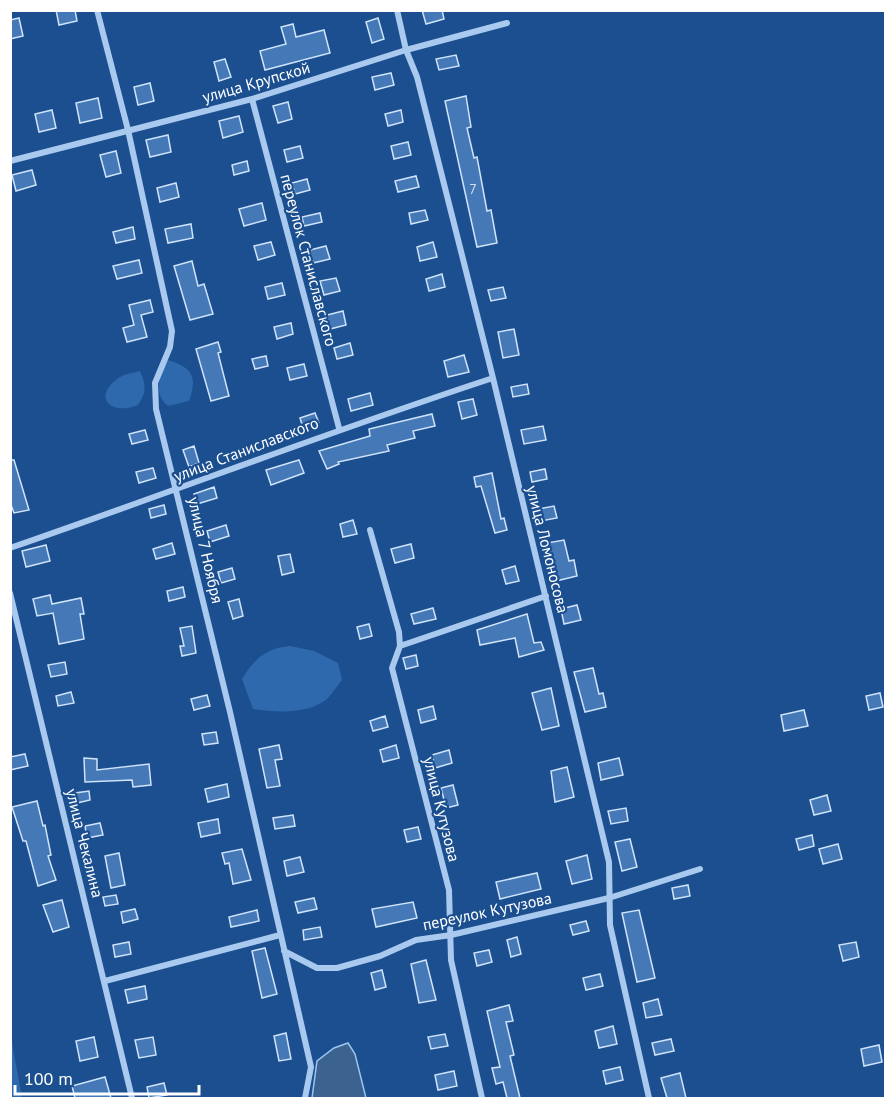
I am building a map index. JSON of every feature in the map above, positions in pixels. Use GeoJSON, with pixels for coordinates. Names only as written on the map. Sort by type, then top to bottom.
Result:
{"type":"FeatureCollection","features":[{"type":"Feature","properties":{"kind":"street","name":"улица 7 Ноября"},"geometry":{"type":"LineString","coordinates":[[97,10],[128,130],[172,331],[170,347],[154,383],[156,409],[177,489],[311,1067],[305,1098]]}},
{"type":"Feature","properties":{"kind":"street","name":"улица Ломоносова"},"geometry":{"type":"LineString","coordinates":[[397,10],[405,50],[417,77],[493,378],[609,862],[610,925],[649,1098]]}},
{"type":"Feature","properties":{"kind":"street","name":"улица Крупской"},"geometry":{"type":"LineString","coordinates":[[10,160],[252,99],[405,50],[507,23]]}},
{"type":"Feature","properties":{"kind":"street","name":"переулок Станиславского"},"geometry":{"type":"LineString","coordinates":[[252,99],[339,428]]}},
{"type":"Feature","properties":{"kind":"street","name":"улица Станиславского"},"geometry":{"type":"LineString","coordinates":[[10,548],[339,428],[493,378]]}},
{"type":"Feature","properties":{"kind":"street","name":"улица Кутузова"},"geometry":{"type":"LineString","coordinates":[[370,530],[399,632],[400,646],[392,668],[449,890],[451,960],[482,1098]]}},
{"type":"Feature","properties":{"kind":"street","name":"улица Чекалина"},"geometry":{"type":"LineString","coordinates":[[10,593],[132,1098]]}},
{"type":"Feature","properties":{"kind":"street"},"geometry":{"type":"LineString","coordinates":[[400,646],[546,596]]}},
{"type":"Feature","properties":{"kind":"street","name":"переулок Кутузова"},"geometry":{"type":"LineString","coordinates":[[284,951],[317,968],[337,968],[380,956],[416,940],[451,935],[609,898],[700,869]]}},
{"type":"Feature","properties":{"kind":"street"},"geometry":{"type":"LineString","coordinates":[[105,981],[280,935]]}},
{"type":"Feature","properties":{"kind":"shaded area"},"geometry":{"type":"Polygon","coordinates":[[[168,360],[183,366],[191,374],[193,385],[189,401],[168,406],[163,401],[159,384],[168,360]]]}},
{"type":"Feature","properties":{"kind":"shaded area"},"geometry":{"type":"Polygon","coordinates":[[[140,371],[145,388],[138,405],[120,408],[108,403],[106,393],[117,379],[140,371]]]}},
{"type":"Feature","properties":{"kind":"shaded area"},"geometry":{"type":"Polygon","coordinates":[[[290,646],[314,651],[338,663],[342,680],[327,699],[310,708],[281,711],[253,709],[242,679],[256,660],[267,652],[290,646]]]}},
{"type":"Feature","properties":{"kind":"shaded area"},"geometry":{"type":"Polygon","coordinates":[[[11,1037],[22,1098],[11,1098],[11,1037]]]}},
{"type":"Feature","properties":{"kind":"shaded area"},"geometry":{"type":"Polygon","coordinates":[[[348,1043],[355,1054],[366,1098],[312,1098],[317,1061],[334,1048],[348,1043]]]}},
{"type":"Feature","properties":{"kind":"building"},"geometry":{"type":"Polygon","coordinates":[[[56,10],[75,10],[77,21],[59,25],[56,10]]]}},
{"type":"Feature","properties":{"kind":"building"},"geometry":{"type":"Polygon","coordinates":[[[422,10],[442,10],[444,19],[426,24],[422,10]]]}},
{"type":"Feature","properties":{"kind":"building"},"geometry":{"type":"Polygon","coordinates":[[[19,18],[23,36],[10,39],[10,20],[19,18]]]}},
{"type":"Feature","properties":{"kind":"building"},"geometry":{"type":"Polygon","coordinates":[[[378,18],[384,39],[372,43],[366,22],[378,18]]]}},
{"type":"Feature","properties":{"kind":"building"},"geometry":{"type":"Polygon","coordinates":[[[293,24],[296,37],[324,30],[330,53],[265,70],[260,51],[286,44],[281,27],[293,24]]]}},
{"type":"Feature","properties":{"kind":"building"},"geometry":{"type":"Polygon","coordinates":[[[456,55],[459,66],[439,70],[436,59],[456,55]]]}},
{"type":"Feature","properties":{"kind":"building"},"geometry":{"type":"Polygon","coordinates":[[[225,59],[231,77],[219,81],[214,62],[225,59]]]}},
{"type":"Feature","properties":{"kind":"building"},"geometry":{"type":"Polygon","coordinates":[[[391,73],[394,85],[375,90],[372,77],[391,73]]]}},
{"type":"Feature","properties":{"kind":"building"},"geometry":{"type":"Polygon","coordinates":[[[150,83],[154,101],[138,105],[134,87],[150,83]]]}},
{"type":"Feature","properties":{"kind":"building"},"geometry":{"type":"Polygon","coordinates":[[[466,96],[471,127],[467,128],[474,158],[477,157],[487,211],[491,210],[497,243],[477,247],[445,101],[466,96]]]}},
{"type":"Feature","properties":{"kind":"building"},"geometry":{"type":"Polygon","coordinates":[[[98,98],[102,118],[80,123],[76,103],[98,98]]]}},
{"type":"Feature","properties":{"kind":"building"},"geometry":{"type":"Polygon","coordinates":[[[288,102],[292,119],[278,123],[273,106],[288,102]]]}},
{"type":"Feature","properties":{"kind":"building"},"geometry":{"type":"Polygon","coordinates":[[[52,110],[56,128],[39,132],[35,114],[52,110]]]}},
{"type":"Feature","properties":{"kind":"building"},"geometry":{"type":"Polygon","coordinates":[[[401,110],[403,122],[388,126],[385,114],[401,110]]]}},
{"type":"Feature","properties":{"kind":"building"},"geometry":{"type":"Polygon","coordinates":[[[239,116],[243,132],[223,138],[219,121],[239,116]]]}},
{"type":"Feature","properties":{"kind":"building"},"geometry":{"type":"Polygon","coordinates":[[[168,135],[171,152],[150,157],[146,140],[168,135]]]}},
{"type":"Feature","properties":{"kind":"building"},"geometry":{"type":"Polygon","coordinates":[[[408,142],[411,155],[394,159],[391,146],[408,142]]]}},
{"type":"Feature","properties":{"kind":"building"},"geometry":{"type":"Polygon","coordinates":[[[300,146],[303,158],[287,162],[284,150],[300,146]]]}},
{"type":"Feature","properties":{"kind":"building"},"geometry":{"type":"Polygon","coordinates":[[[116,151],[121,173],[106,177],[100,155],[116,151]]]}},
{"type":"Feature","properties":{"kind":"building"},"geometry":{"type":"Polygon","coordinates":[[[247,161],[249,171],[234,175],[232,165],[247,161]]]}},
{"type":"Feature","properties":{"kind":"building"},"geometry":{"type":"Polygon","coordinates":[[[32,170],[36,185],[16,191],[12,175],[32,170]]]}},
{"type":"Feature","properties":{"kind":"building"},"geometry":{"type":"Polygon","coordinates":[[[416,176],[419,187],[398,192],[395,181],[416,176]]]}},
{"type":"Feature","properties":{"kind":"building"},"geometry":{"type":"Polygon","coordinates":[[[307,179],[310,190],[295,194],[292,183],[307,179]]]}},
{"type":"Feature","properties":{"kind":"building"},"geometry":{"type":"Polygon","coordinates":[[[176,183],[179,197],[160,202],[157,188],[176,183]]]}},
{"type":"Feature","properties":{"kind":"building"},"geometry":{"type":"Polygon","coordinates":[[[262,203],[266,220],[244,226],[239,209],[262,203]]]}},
{"type":"Feature","properties":{"kind":"building"},"geometry":{"type":"Polygon","coordinates":[[[425,210],[428,220],[411,224],[409,213],[425,210]]]}},
{"type":"Feature","properties":{"kind":"building"},"geometry":{"type":"Polygon","coordinates":[[[320,213],[322,222],[304,226],[302,217],[320,213]]]}},
{"type":"Feature","properties":{"kind":"building"},"geometry":{"type":"Polygon","coordinates":[[[191,224],[193,238],[168,243],[165,229],[191,224]]]}},
{"type":"Feature","properties":{"kind":"building"},"geometry":{"type":"Polygon","coordinates":[[[133,227],[135,239],[116,243],[113,232],[133,227]]]}},
{"type":"Feature","properties":{"kind":"building"},"geometry":{"type":"Polygon","coordinates":[[[271,242],[275,255],[258,260],[254,246],[271,242]]]}},
{"type":"Feature","properties":{"kind":"building"},"geometry":{"type":"Polygon","coordinates":[[[433,242],[437,257],[420,261],[417,247],[433,242]]]}},
{"type":"Feature","properties":{"kind":"building"},"geometry":{"type":"Polygon","coordinates":[[[326,246],[330,259],[313,263],[310,250],[326,246]]]}},
{"type":"Feature","properties":{"kind":"building"},"geometry":{"type":"Polygon","coordinates":[[[139,260],[142,273],[117,279],[113,266],[139,260]]]}},
{"type":"Feature","properties":{"kind":"building"},"geometry":{"type":"Polygon","coordinates":[[[192,261],[198,286],[204,284],[213,314],[190,320],[174,266],[192,261]]]}},
{"type":"Feature","properties":{"kind":"building"},"geometry":{"type":"Polygon","coordinates":[[[442,274],[445,287],[429,291],[426,279],[442,274]]]}},
{"type":"Feature","properties":{"kind":"building"},"geometry":{"type":"Polygon","coordinates":[[[336,278],[340,291],[324,295],[320,281],[336,278]]]}},
{"type":"Feature","properties":{"kind":"building"},"geometry":{"type":"Polygon","coordinates":[[[282,283],[285,295],[268,299],[265,287],[282,283]]]}},
{"type":"Feature","properties":{"kind":"building"},"geometry":{"type":"Polygon","coordinates":[[[503,287],[506,298],[491,301],[488,290],[503,287]]]}},
{"type":"Feature","properties":{"kind":"building"},"geometry":{"type":"Polygon","coordinates":[[[150,300],[153,312],[141,315],[147,337],[127,342],[123,328],[134,325],[129,305],[150,300]]]}},
{"type":"Feature","properties":{"kind":"building"},"geometry":{"type":"Polygon","coordinates":[[[343,311],[346,325],[330,329],[327,315],[343,311]]]}},
{"type":"Feature","properties":{"kind":"building"},"geometry":{"type":"Polygon","coordinates":[[[291,323],[293,334],[277,339],[274,327],[291,323]]]}},
{"type":"Feature","properties":{"kind":"building"},"geometry":{"type":"Polygon","coordinates":[[[514,329],[519,355],[503,358],[498,332],[514,329]]]}},
{"type":"Feature","properties":{"kind":"building"},"geometry":{"type":"Polygon","coordinates":[[[218,342],[221,352],[218,353],[229,396],[211,401],[196,349],[218,342]]]}},
{"type":"Feature","properties":{"kind":"building"},"geometry":{"type":"Polygon","coordinates":[[[350,343],[353,355],[337,359],[334,348],[350,343]]]}},
{"type":"Feature","properties":{"kind":"building"},"geometry":{"type":"Polygon","coordinates":[[[464,355],[469,372],[448,377],[444,361],[464,355]]]}},
{"type":"Feature","properties":{"kind":"building"},"geometry":{"type":"Polygon","coordinates":[[[266,356],[268,366],[255,369],[252,359],[266,356]]]}},
{"type":"Feature","properties":{"kind":"building"},"geometry":{"type":"Polygon","coordinates":[[[304,364],[307,376],[290,380],[287,368],[304,364]]]}},
{"type":"Feature","properties":{"kind":"building"},"geometry":{"type":"Polygon","coordinates":[[[527,384],[529,394],[513,397],[511,387],[527,384]]]}},
{"type":"Feature","properties":{"kind":"building"},"geometry":{"type":"Polygon","coordinates":[[[370,393],[373,405],[351,411],[348,399],[370,393]]]}},
{"type":"Feature","properties":{"kind":"building"},"geometry":{"type":"Polygon","coordinates":[[[473,399],[477,415],[462,419],[458,402],[473,399]]]}},
{"type":"Feature","properties":{"kind":"building"},"geometry":{"type":"Polygon","coordinates":[[[315,413],[319,423],[303,428],[300,418],[315,413]]]}},
{"type":"Feature","properties":{"kind":"building"},"geometry":{"type":"Polygon","coordinates":[[[432,414],[435,426],[413,431],[415,438],[387,445],[389,451],[338,462],[339,464],[327,469],[319,451],[370,436],[369,429],[432,414]]]}},
{"type":"Feature","properties":{"kind":"building"},"geometry":{"type":"Polygon","coordinates":[[[543,426],[546,440],[524,444],[521,430],[543,426]]]}},
{"type":"Feature","properties":{"kind":"building"},"geometry":{"type":"Polygon","coordinates":[[[145,430],[148,440],[132,444],[129,434],[145,430]]]}},
{"type":"Feature","properties":{"kind":"building"},"geometry":{"type":"Polygon","coordinates":[[[194,446],[199,463],[189,467],[183,450],[194,446]]]}},
{"type":"Feature","properties":{"kind":"building"},"geometry":{"type":"Polygon","coordinates":[[[10,460],[14,460],[29,510],[14,513],[10,502],[10,460]]]}},
{"type":"Feature","properties":{"kind":"building"},"geometry":{"type":"Polygon","coordinates":[[[299,460],[304,473],[271,485],[266,470],[299,460]]]}},
{"type":"Feature","properties":{"kind":"building"},"geometry":{"type":"Polygon","coordinates":[[[153,468],[156,478],[139,483],[136,472],[153,468]]]}},
{"type":"Feature","properties":{"kind":"building"},"geometry":{"type":"Polygon","coordinates":[[[545,469],[547,479],[532,482],[530,472],[545,469]]]}},
{"type":"Feature","properties":{"kind":"building"},"geometry":{"type":"Polygon","coordinates":[[[492,473],[501,519],[504,518],[507,530],[495,533],[481,486],[476,487],[474,477],[492,473]]]}},
{"type":"Feature","properties":{"kind":"building"},"geometry":{"type":"Polygon","coordinates":[[[214,487],[217,498],[197,504],[194,494],[214,487]]]}},
{"type":"Feature","properties":{"kind":"building"},"geometry":{"type":"Polygon","coordinates":[[[164,505],[166,514],[151,518],[149,509],[164,505]]]}},
{"type":"Feature","properties":{"kind":"building"},"geometry":{"type":"Polygon","coordinates":[[[554,506],[557,518],[541,521],[538,509],[554,506]]]}},
{"type":"Feature","properties":{"kind":"building"},"geometry":{"type":"Polygon","coordinates":[[[353,520],[357,534],[343,537],[340,524],[353,520]]]}},
{"type":"Feature","properties":{"kind":"building"},"geometry":{"type":"Polygon","coordinates":[[[226,525],[229,536],[210,542],[207,531],[226,525]]]}},
{"type":"Feature","properties":{"kind":"building"},"geometry":{"type":"Polygon","coordinates":[[[564,540],[569,561],[574,560],[577,576],[556,581],[547,543],[564,540]]]}},
{"type":"Feature","properties":{"kind":"building"},"geometry":{"type":"Polygon","coordinates":[[[172,543],[175,554],[156,559],[153,549],[172,543]]]}},
{"type":"Feature","properties":{"kind":"building"},"geometry":{"type":"Polygon","coordinates":[[[411,544],[414,558],[395,563],[391,549],[411,544]]]}},
{"type":"Feature","properties":{"kind":"building"},"geometry":{"type":"Polygon","coordinates":[[[46,545],[50,561],[26,567],[22,551],[46,545]]]}},
{"type":"Feature","properties":{"kind":"building"},"geometry":{"type":"Polygon","coordinates":[[[290,554],[294,572],[282,575],[278,556],[290,554]]]}},
{"type":"Feature","properties":{"kind":"building"},"geometry":{"type":"Polygon","coordinates":[[[515,566],[519,581],[506,584],[502,570],[515,566]]]}},
{"type":"Feature","properties":{"kind":"building"},"geometry":{"type":"Polygon","coordinates":[[[232,568],[235,579],[221,583],[218,572],[232,568]]]}},
{"type":"Feature","properties":{"kind":"building"},"geometry":{"type":"Polygon","coordinates":[[[183,587],[185,597],[169,601],[167,591],[183,587]]]}},
{"type":"Feature","properties":{"kind":"building"},"geometry":{"type":"Polygon","coordinates":[[[50,595],[52,604],[81,598],[84,614],[80,614],[84,639],[59,644],[53,613],[37,616],[33,599],[50,595]]]}},
{"type":"Feature","properties":{"kind":"building"},"geometry":{"type":"Polygon","coordinates":[[[239,599],[243,616],[233,619],[228,602],[239,599]]]}},
{"type":"Feature","properties":{"kind":"building"},"geometry":{"type":"Polygon","coordinates":[[[577,605],[581,620],[564,624],[561,609],[577,605]]]}},
{"type":"Feature","properties":{"kind":"building"},"geometry":{"type":"Polygon","coordinates":[[[433,608],[436,619],[414,624],[411,614],[433,608]]]}},
{"type":"Feature","properties":{"kind":"building"},"geometry":{"type":"Polygon","coordinates":[[[527,614],[534,643],[541,642],[544,650],[519,657],[515,638],[480,645],[477,630],[527,614]]]}},
{"type":"Feature","properties":{"kind":"building"},"geometry":{"type":"Polygon","coordinates":[[[369,624],[372,636],[360,639],[357,627],[369,624]]]}},
{"type":"Feature","properties":{"kind":"building"},"geometry":{"type":"Polygon","coordinates":[[[192,626],[196,653],[182,656],[180,646],[184,646],[180,628],[192,626]]]}},
{"type":"Feature","properties":{"kind":"building"},"geometry":{"type":"Polygon","coordinates":[[[416,655],[418,666],[406,669],[403,658],[416,655]]]}},
{"type":"Feature","properties":{"kind":"building"},"geometry":{"type":"Polygon","coordinates":[[[65,662],[67,674],[51,677],[48,665],[65,662]]]}},
{"type":"Feature","properties":{"kind":"building"},"geometry":{"type":"Polygon","coordinates":[[[593,668],[599,694],[603,693],[606,707],[585,712],[574,672],[593,668]]]}},
{"type":"Feature","properties":{"kind":"building"},"geometry":{"type":"Polygon","coordinates":[[[551,688],[559,726],[542,730],[532,693],[551,688]]]}},
{"type":"Feature","properties":{"kind":"building"},"geometry":{"type":"Polygon","coordinates":[[[71,692],[74,703],[58,706],[56,696],[71,692]]]}},
{"type":"Feature","properties":{"kind":"building"},"geometry":{"type":"Polygon","coordinates":[[[880,693],[883,707],[869,710],[866,696],[880,693]]]}},
{"type":"Feature","properties":{"kind":"building"},"geometry":{"type":"Polygon","coordinates":[[[207,695],[210,706],[194,710],[191,699],[207,695]]]}},
{"type":"Feature","properties":{"kind":"building"},"geometry":{"type":"Polygon","coordinates":[[[433,706],[436,719],[421,723],[418,710],[433,706]]]}},
{"type":"Feature","properties":{"kind":"building"},"geometry":{"type":"Polygon","coordinates":[[[804,710],[808,726],[784,731],[781,715],[804,710]]]}},
{"type":"Feature","properties":{"kind":"building"},"geometry":{"type":"Polygon","coordinates":[[[385,716],[388,727],[373,731],[370,721],[385,716]]]}},
{"type":"Feature","properties":{"kind":"building"},"geometry":{"type":"Polygon","coordinates":[[[216,732],[218,743],[204,745],[202,734],[216,732]]]}},
{"type":"Feature","properties":{"kind":"building"},"geometry":{"type":"Polygon","coordinates":[[[279,745],[282,759],[275,760],[280,786],[267,788],[259,749],[279,745]]]}},
{"type":"Feature","properties":{"kind":"building"},"geometry":{"type":"Polygon","coordinates":[[[396,745],[399,758],[383,762],[380,750],[396,745]]]}},
{"type":"Feature","properties":{"kind":"building"},"geometry":{"type":"Polygon","coordinates":[[[449,750],[452,763],[435,768],[432,755],[449,750]]]}},
{"type":"Feature","properties":{"kind":"building"},"geometry":{"type":"Polygon","coordinates":[[[25,754],[28,766],[10,770],[10,757],[25,754]]]}},
{"type":"Feature","properties":{"kind":"building"},"geometry":{"type":"Polygon","coordinates":[[[84,758],[97,759],[97,770],[149,764],[151,785],[133,787],[132,780],[85,782],[84,758]]]}},
{"type":"Feature","properties":{"kind":"building"},"geometry":{"type":"Polygon","coordinates":[[[619,758],[623,775],[601,780],[598,763],[619,758]]]}},
{"type":"Feature","properties":{"kind":"building"},"geometry":{"type":"Polygon","coordinates":[[[567,767],[574,797],[555,802],[551,771],[567,767]]]}},
{"type":"Feature","properties":{"kind":"building"},"geometry":{"type":"Polygon","coordinates":[[[227,784],[229,797],[208,802],[205,789],[227,784]]]}},
{"type":"Feature","properties":{"kind":"building"},"geometry":{"type":"Polygon","coordinates":[[[453,785],[458,805],[446,808],[441,788],[453,785]]]}},
{"type":"Feature","properties":{"kind":"building"},"geometry":{"type":"Polygon","coordinates":[[[89,791],[90,800],[77,803],[75,793],[89,791]]]}},
{"type":"Feature","properties":{"kind":"building"},"geometry":{"type":"Polygon","coordinates":[[[827,795],[831,811],[814,815],[810,800],[827,795]]]}},
{"type":"Feature","properties":{"kind":"building"},"geometry":{"type":"Polygon","coordinates":[[[37,801],[51,855],[48,856],[56,880],[38,886],[26,841],[23,841],[12,807],[37,801]]]}},
{"type":"Feature","properties":{"kind":"building"},"geometry":{"type":"Polygon","coordinates":[[[626,808],[628,821],[611,824],[608,811],[626,808]]]}},
{"type":"Feature","properties":{"kind":"building"},"geometry":{"type":"Polygon","coordinates":[[[293,815],[295,826],[275,829],[273,818],[293,815]]]}},
{"type":"Feature","properties":{"kind":"building"},"geometry":{"type":"Polygon","coordinates":[[[218,819],[220,833],[201,837],[198,823],[218,819]]]}},
{"type":"Feature","properties":{"kind":"building"},"geometry":{"type":"Polygon","coordinates":[[[100,823],[103,835],[87,838],[85,826],[100,823]]]}},
{"type":"Feature","properties":{"kind":"building"},"geometry":{"type":"Polygon","coordinates":[[[418,827],[421,839],[407,842],[404,830],[418,827]]]}},
{"type":"Feature","properties":{"kind":"building"},"geometry":{"type":"Polygon","coordinates":[[[812,835],[814,846],[799,850],[796,839],[812,835]]]}},
{"type":"Feature","properties":{"kind":"building"},"geometry":{"type":"Polygon","coordinates":[[[630,839],[637,867],[622,871],[615,842],[630,839]]]}},
{"type":"Feature","properties":{"kind":"building"},"geometry":{"type":"Polygon","coordinates":[[[838,844],[842,859],[823,864],[819,849],[838,844]]]}},
{"type":"Feature","properties":{"kind":"building"},"geometry":{"type":"Polygon","coordinates":[[[242,849],[251,880],[233,884],[229,863],[225,864],[222,853],[242,849]]]}},
{"type":"Feature","properties":{"kind":"building"},"geometry":{"type":"Polygon","coordinates":[[[119,853],[125,885],[111,888],[105,856],[119,853]]]}},
{"type":"Feature","properties":{"kind":"building"},"geometry":{"type":"Polygon","coordinates":[[[587,855],[592,879],[572,884],[566,861],[587,855]]]}},
{"type":"Feature","properties":{"kind":"building"},"geometry":{"type":"Polygon","coordinates":[[[300,857],[304,872],[287,876],[284,861],[300,857]]]}},
{"type":"Feature","properties":{"kind":"building"},"geometry":{"type":"Polygon","coordinates":[[[537,873],[541,889],[500,899],[496,882],[537,873]]]}},
{"type":"Feature","properties":{"kind":"building"},"geometry":{"type":"Polygon","coordinates":[[[688,885],[690,896],[674,899],[672,888],[688,885]]]}},
{"type":"Feature","properties":{"kind":"building"},"geometry":{"type":"Polygon","coordinates":[[[116,895],[118,904],[105,906],[103,897],[116,895]]]}},
{"type":"Feature","properties":{"kind":"building"},"geometry":{"type":"Polygon","coordinates":[[[314,898],[317,909],[298,913],[295,902],[314,898]]]}},
{"type":"Feature","properties":{"kind":"building"},"geometry":{"type":"Polygon","coordinates":[[[62,900],[69,927],[53,932],[43,905],[62,900]]]}},
{"type":"Feature","properties":{"kind":"building"},"geometry":{"type":"Polygon","coordinates":[[[413,902],[417,918],[376,927],[372,909],[413,902]]]}},
{"type":"Feature","properties":{"kind":"building"},"geometry":{"type":"Polygon","coordinates":[[[135,909],[138,919],[123,923],[121,912],[135,909]]]}},
{"type":"Feature","properties":{"kind":"building"},"geometry":{"type":"Polygon","coordinates":[[[257,910],[259,921],[231,927],[229,917],[257,910]]]}},
{"type":"Feature","properties":{"kind":"building"},"geometry":{"type":"Polygon","coordinates":[[[639,910],[655,978],[637,982],[622,913],[639,910]]]}},
{"type":"Feature","properties":{"kind":"building"},"geometry":{"type":"Polygon","coordinates":[[[586,921],[589,931],[573,935],[570,925],[586,921]]]}},
{"type":"Feature","properties":{"kind":"building"},"geometry":{"type":"Polygon","coordinates":[[[320,927],[322,937],[304,940],[303,930],[320,927]]]}},
{"type":"Feature","properties":{"kind":"building"},"geometry":{"type":"Polygon","coordinates":[[[517,937],[521,954],[511,957],[507,940],[517,937]]]}},
{"type":"Feature","properties":{"kind":"building"},"geometry":{"type":"Polygon","coordinates":[[[129,942],[131,954],[115,957],[113,945],[129,942]]]}},
{"type":"Feature","properties":{"kind":"building"},"geometry":{"type":"Polygon","coordinates":[[[856,942],[859,957],[843,961],[839,945],[856,942]]]}},
{"type":"Feature","properties":{"kind":"building"},"geometry":{"type":"Polygon","coordinates":[[[265,948],[277,994],[262,998],[252,951],[265,948]]]}},
{"type":"Feature","properties":{"kind":"building"},"geometry":{"type":"Polygon","coordinates":[[[489,950],[492,962],[477,966],[474,953],[489,950]]]}},
{"type":"Feature","properties":{"kind":"building"},"geometry":{"type":"Polygon","coordinates":[[[426,960],[436,1000],[419,1003],[411,964],[426,960]]]}},
{"type":"Feature","properties":{"kind":"building"},"geometry":{"type":"Polygon","coordinates":[[[382,970],[386,987],[375,990],[371,973],[382,970]]]}},
{"type":"Feature","properties":{"kind":"building"},"geometry":{"type":"Polygon","coordinates":[[[600,974],[603,986],[586,990],[583,978],[600,974]]]}},
{"type":"Feature","properties":{"kind":"building"},"geometry":{"type":"Polygon","coordinates":[[[145,986],[147,999],[128,1003],[125,990],[145,986]]]}},
{"type":"Feature","properties":{"kind":"building"},"geometry":{"type":"Polygon","coordinates":[[[658,999],[662,1015],[646,1018],[643,1003],[658,999]]]}},
{"type":"Feature","properties":{"kind":"building"},"geometry":{"type":"Polygon","coordinates":[[[509,1005],[513,1021],[506,1022],[514,1055],[510,1056],[520,1098],[507,1098],[503,1082],[496,1084],[492,1068],[500,1067],[487,1011],[509,1005]]]}},
{"type":"Feature","properties":{"kind":"building"},"geometry":{"type":"Polygon","coordinates":[[[613,1026],[617,1044],[599,1048],[595,1031],[613,1026]]]}},
{"type":"Feature","properties":{"kind":"building"},"geometry":{"type":"Polygon","coordinates":[[[286,1033],[291,1059],[279,1061],[274,1036],[286,1033]]]}},
{"type":"Feature","properties":{"kind":"building"},"geometry":{"type":"Polygon","coordinates":[[[445,1034],[448,1046],[431,1049],[428,1037],[445,1034]]]}},
{"type":"Feature","properties":{"kind":"building"},"geometry":{"type":"Polygon","coordinates":[[[94,1037],[98,1057],[80,1061],[76,1041],[94,1037]]]}},
{"type":"Feature","properties":{"kind":"building"},"geometry":{"type":"Polygon","coordinates":[[[153,1037],[156,1055],[139,1058],[135,1040],[153,1037]]]}},
{"type":"Feature","properties":{"kind":"building"},"geometry":{"type":"Polygon","coordinates":[[[671,1039],[674,1051],[655,1055],[652,1043],[671,1039]]]}},
{"type":"Feature","properties":{"kind":"building"},"geometry":{"type":"Polygon","coordinates":[[[879,1045],[882,1062],[864,1066],[861,1049],[879,1045]]]}},
{"type":"Feature","properties":{"kind":"building"},"geometry":{"type":"Polygon","coordinates":[[[620,1067],[623,1080],[606,1084],[603,1071],[620,1067]]]}},
{"type":"Feature","properties":{"kind":"building"},"geometry":{"type":"Polygon","coordinates":[[[454,1071],[457,1086],[438,1090],[435,1075],[454,1071]]]}},
{"type":"Feature","properties":{"kind":"building"},"geometry":{"type":"Polygon","coordinates":[[[680,1073],[686,1098],[667,1098],[661,1078],[680,1073]]]}},
{"type":"Feature","properties":{"kind":"building"},"geometry":{"type":"Polygon","coordinates":[[[105,1077],[111,1098],[75,1098],[72,1086],[105,1077]]]}},
{"type":"Feature","properties":{"kind":"building"},"geometry":{"type":"Polygon","coordinates":[[[164,1083],[167,1095],[149,1098],[147,1087],[164,1083]]]}}]}
